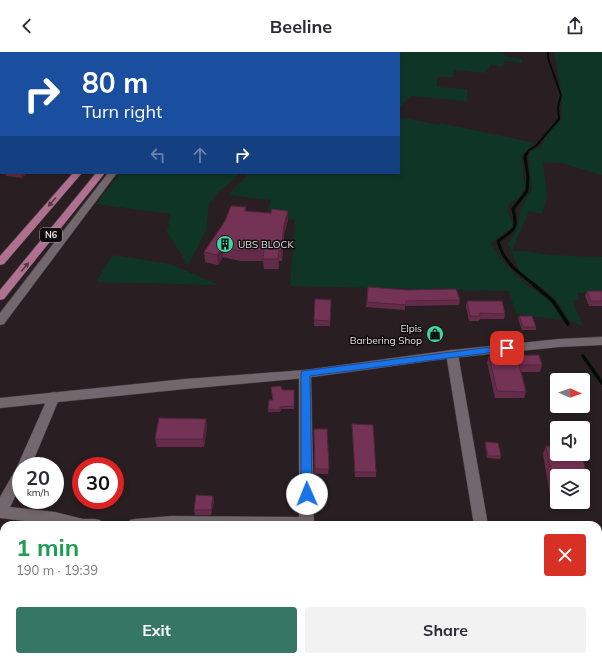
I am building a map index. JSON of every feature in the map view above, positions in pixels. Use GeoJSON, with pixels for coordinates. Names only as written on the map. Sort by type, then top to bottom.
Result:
{"type":"FeatureCollection","features":[{"type":"Feature","properties":{"kind":"main road","name":"N6"},"geometry":{"type":"LineString","coordinates":[[0,262],[77,174]]}},
{"type":"Feature","properties":{"kind":"main road","name":"N6"},"geometry":{"type":"LineString","coordinates":[[0,297],[101,174]]}},
{"type":"Feature","properties":{"kind":"street"},"geometry":{"type":"LineString","coordinates":[[0,321],[112,174]]}},
{"type":"Feature","properties":{"kind":"street"},"geometry":{"type":"LineString","coordinates":[[0,403],[305,374],[452,354],[558,343],[602,341]]}},
{"type":"Feature","properties":{"kind":"street"},"geometry":{"type":"LineString","coordinates":[[452,354],[480,521]]}},
{"type":"Feature","properties":{"kind":"street"},"geometry":{"type":"LineString","coordinates":[[305,374],[307,521]]}},
{"type":"Feature","properties":{"kind":"street"},"geometry":{"type":"LineString","coordinates":[[28,457],[54,397]]}},
{"type":"Feature","properties":{"kind":"street"},"geometry":{"type":"LineString","coordinates":[[12,489],[0,512],[55,518],[67,521]]}},
{"type":"Feature","properties":{"kind":"green space"},"geometry":{"type":"Polygon","coordinates":[[[400,52],[499,52],[506,56],[522,59],[522,63],[505,61],[503,67],[491,64],[486,73],[455,70],[452,77],[437,77],[437,87],[467,89],[467,101],[411,96],[400,107],[400,52]]]}},
{"type":"Feature","properties":{"kind":"green space"},"geometry":{"type":"Polygon","coordinates":[[[554,52],[602,52],[602,175],[562,163],[543,162],[547,197],[542,214],[529,211],[512,251],[525,251],[549,255],[602,257],[602,292],[577,293],[580,300],[572,301],[583,326],[569,320],[553,296],[521,273],[508,244],[518,228],[520,209],[532,189],[529,168],[530,152],[540,147],[551,130],[562,119],[561,93],[554,52]]]}},
{"type":"Feature","properties":{"kind":"green space"},"geometry":{"type":"Polygon","coordinates":[[[400,117],[439,125],[440,123],[535,143],[521,156],[525,187],[521,195],[508,205],[509,215],[514,226],[491,243],[503,262],[527,285],[550,301],[562,320],[516,314],[509,291],[290,286],[295,220],[266,217],[271,200],[230,195],[231,192],[247,174],[400,174],[400,117]]]}},
{"type":"Feature","properties":{"kind":"green space"},"geometry":{"type":"Polygon","coordinates":[[[119,174],[239,174],[219,191],[209,204],[206,231],[188,265],[167,232],[171,214],[96,204],[119,174]]]}},
{"type":"Feature","properties":{"kind":"green space"},"geometry":{"type":"Polygon","coordinates":[[[113,255],[170,264],[219,285],[96,282],[113,255]]]}},
{"type":"Feature","properties":{"kind":"building"},"geometry":{"type":"Polygon","coordinates":[[[231,206],[246,207],[244,211],[271,213],[272,209],[288,211],[284,225],[281,251],[279,251],[278,259],[263,259],[264,251],[240,251],[222,247],[217,255],[204,252],[225,221],[231,206]]]}},
{"type":"Feature","properties":{"kind":"building"},"geometry":{"type":"Polygon","coordinates":[[[368,287],[407,290],[456,289],[460,300],[406,301],[406,305],[367,302],[368,287]]]}},
{"type":"Feature","properties":{"kind":"building"},"geometry":{"type":"Polygon","coordinates":[[[587,291],[602,291],[602,301],[591,301],[587,291]]]}},
{"type":"Feature","properties":{"kind":"building"},"geometry":{"type":"Polygon","coordinates":[[[315,299],[331,300],[330,321],[314,320],[315,299]]]}},
{"type":"Feature","properties":{"kind":"building"},"geometry":{"type":"Polygon","coordinates":[[[467,301],[502,301],[505,314],[480,313],[480,316],[470,316],[467,301]]]}},
{"type":"Feature","properties":{"kind":"building"},"geometry":{"type":"Polygon","coordinates":[[[519,316],[532,316],[536,327],[523,327],[519,316]]]}},
{"type":"Feature","properties":{"kind":"building"},"geometry":{"type":"Polygon","coordinates":[[[539,355],[542,365],[519,365],[526,392],[497,391],[489,356],[539,355]]]}},
{"type":"Feature","properties":{"kind":"building"},"geometry":{"type":"Polygon","coordinates":[[[281,386],[282,390],[294,390],[294,406],[280,407],[280,410],[268,409],[269,400],[273,400],[271,387],[281,386]]]}},
{"type":"Feature","properties":{"kind":"building"},"geometry":{"type":"Polygon","coordinates":[[[159,418],[206,419],[203,439],[155,439],[159,418]]]}},
{"type":"Feature","properties":{"kind":"building"},"geometry":{"type":"Polygon","coordinates":[[[352,424],[373,425],[376,472],[355,472],[352,424]]]}},
{"type":"Feature","properties":{"kind":"building"},"geometry":{"type":"Polygon","coordinates":[[[314,429],[327,429],[329,469],[315,469],[314,429]]]}},
{"type":"Feature","properties":{"kind":"building"},"geometry":{"type":"Polygon","coordinates":[[[485,442],[498,443],[501,456],[488,456],[485,442]]]}},
{"type":"Feature","properties":{"kind":"building"},"geometry":{"type":"Polygon","coordinates":[[[546,446],[550,446],[550,461],[584,461],[585,469],[550,469],[546,446]]]}},
{"type":"Feature","properties":{"kind":"building"},"geometry":{"type":"Polygon","coordinates":[[[196,495],[213,496],[211,510],[194,510],[196,495]]]}},
{"type":"Feature","properties":{"kind":"waterway"},"geometry":{"type":"LineString","coordinates":[[526,155],[529,150],[536,146],[559,119],[558,107],[561,95],[548,58],[548,52]]}},
{"type":"Feature","properties":{"kind":"waterway"},"geometry":{"type":"LineString","coordinates":[[526,154],[525,157],[528,177],[527,191],[513,209],[515,221],[514,228],[498,241],[500,248],[512,266],[536,286]]}},
{"type":"Feature","properties":{"kind":"waterway"},"geometry":{"type":"LineString","coordinates":[[534,285],[553,301],[568,324]]}},
{"type":"Feature","properties":{"kind":"waterway"},"geometry":{"type":"LineString","coordinates":[[583,356],[602,383]]}},
{"type":"Feature","properties":{"kind":"place","name":"UBS BLOCK"},"geometry":{"type":"Point","coordinates":[225,244]}},
{"type":"Feature","properties":{"kind":"place","name":"Elpis Barbering Shop"},"geometry":{"type":"Point","coordinates":[435,334]}},
{"type":"Feature","properties":{"kind":"route"},"geometry":{"type":"LineString","coordinates":[[307,494],[305,374],[507,348]]}}]}
